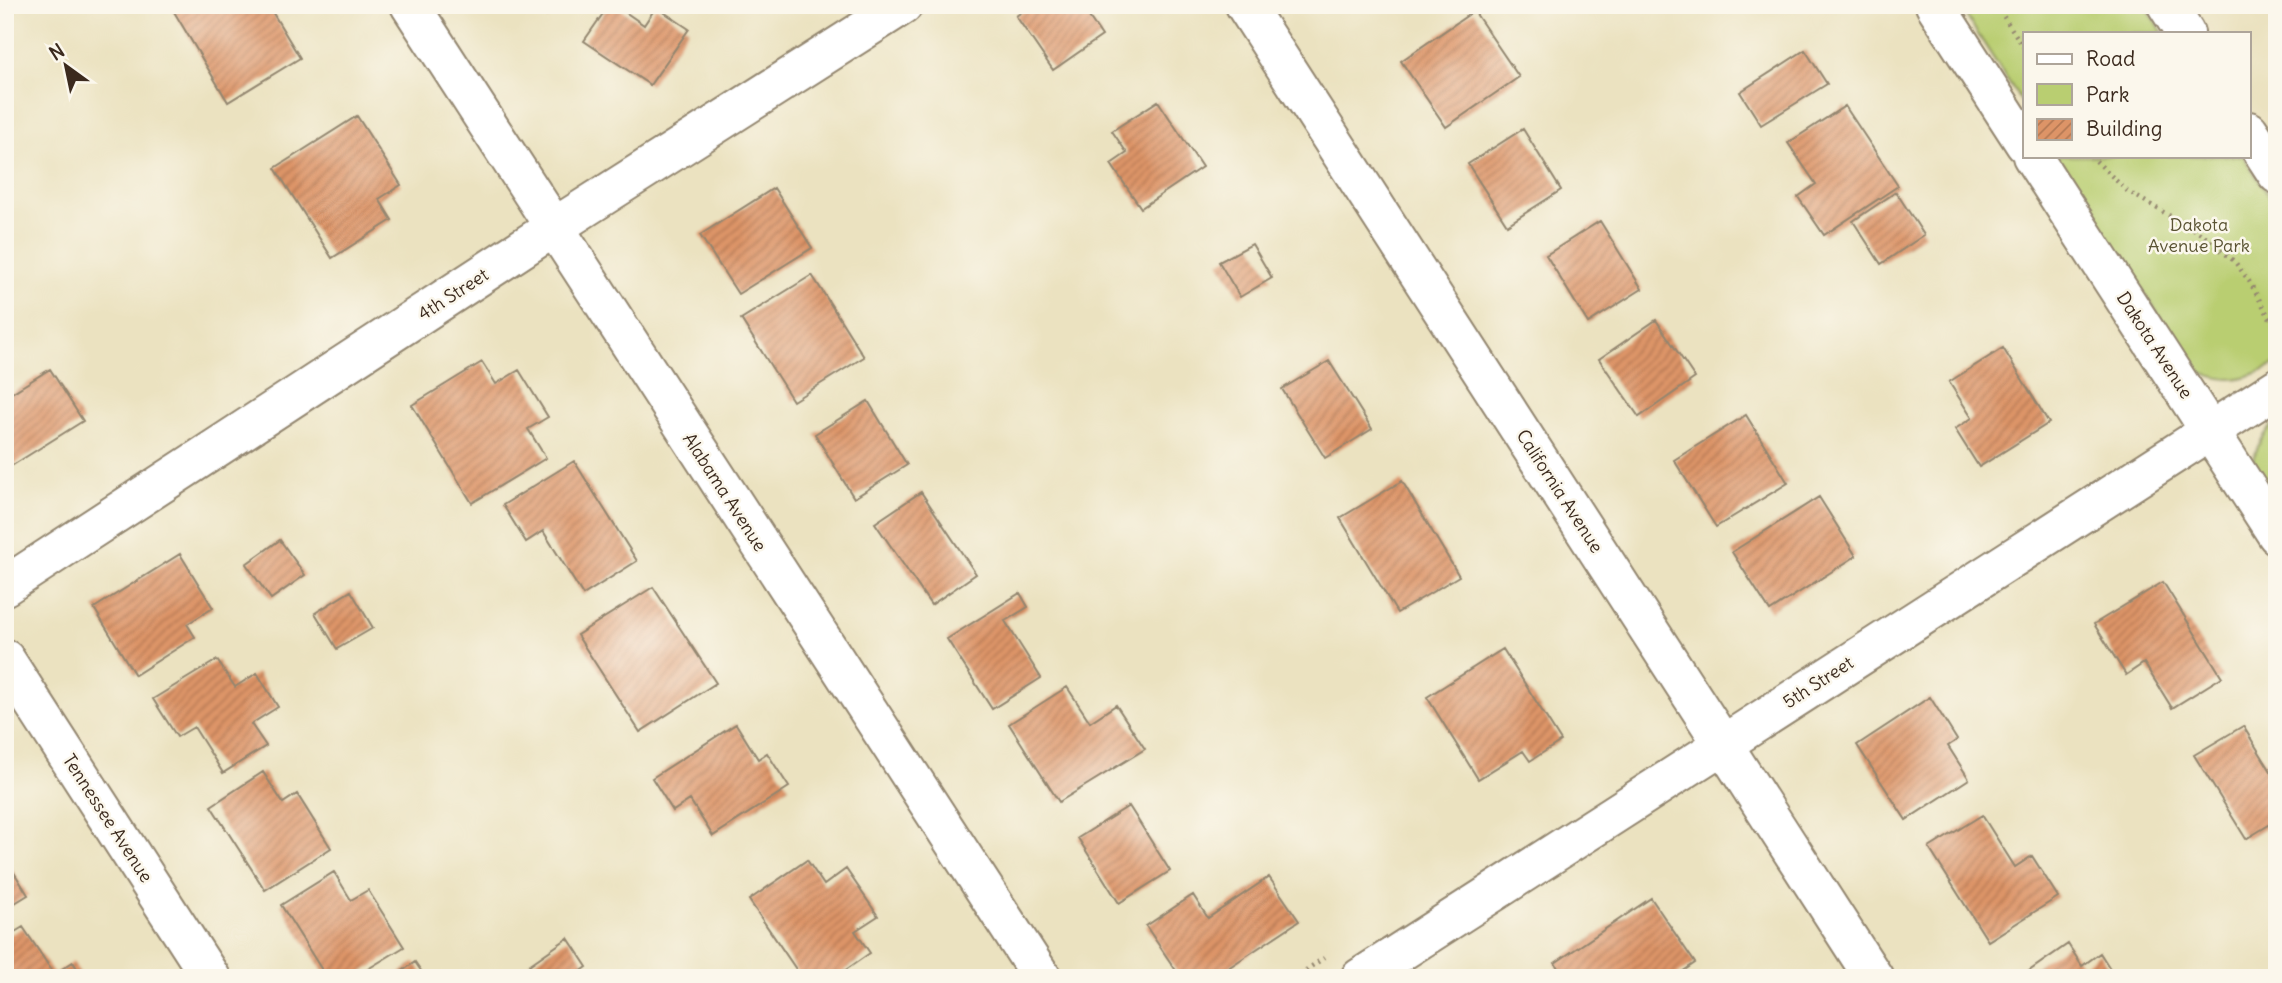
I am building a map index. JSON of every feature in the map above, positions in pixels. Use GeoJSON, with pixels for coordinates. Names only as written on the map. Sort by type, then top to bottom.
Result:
{"type":"FeatureCollection","features":[{"type":"Feature","properties":{"kind":"street","name":"Alabama Avenue"},"geometry":{"type":"LineString","coordinates":[[410,5],[1042,978]]}},
{"type":"Feature","properties":{"kind":"street","name":"4th Street"},"geometry":{"type":"LineString","coordinates":[[5,586],[554,228],[903,5]]}},
{"type":"Feature","properties":{"kind":"street","name":"California Avenue"},"geometry":{"type":"LineString","coordinates":[[1245,5],[1874,978]]}},
{"type":"Feature","properties":{"kind":"street"},"geometry":{"type":"LineString","coordinates":[[1935,5],[2023,141]]}},
{"type":"Feature","properties":{"kind":"street"},"geometry":{"type":"LineString","coordinates":[[2167,5],[2184,32]]}},
{"type":"Feature","properties":{"kind":"street"},"geometry":{"type":"LineString","coordinates":[[2250,133],[2277,174]]}},
{"type":"Feature","properties":{"kind":"street","name":"Dakota Avenue"},"geometry":{"type":"LineString","coordinates":[[2033,158],[2277,535]]}},
{"type":"Feature","properties":{"kind":"street","name":"5th Street"},"geometry":{"type":"LineString","coordinates":[[1360,978],[2277,388]]}},
{"type":"Feature","properties":{"kind":"street","name":"Tennessee Avenue"},"geometry":{"type":"LineString","coordinates":[[5,659],[211,978]]}},
{"type":"Feature","properties":{"kind":"path"},"geometry":{"type":"LineString","coordinates":[[1996,5],[2023,46]]}},
{"type":"Feature","properties":{"kind":"path"},"geometry":{"type":"LineString","coordinates":[[2093,158],[2127,191],[2203,234],[2235,262],[2277,331]]}},
{"type":"Feature","properties":{"kind":"green space"},"geometry":{"type":"Polygon","coordinates":[[[1959,5],[2145,5],[2162,32],[2023,32],[2023,104],[1959,5]]]}},
{"type":"Feature","properties":{"kind":"green space","name":"Dakota Avenue Park"},"geometry":{"type":"Polygon","coordinates":[[[2057,158],[2244,158],[2277,208],[2277,364],[2235,379],[2215,377],[2193,368],[2057,158]]]}},
{"type":"Feature","properties":{"kind":"green space"},"geometry":{"type":"Polygon","coordinates":[[[2277,421],[2277,501],[2258,474],[2254,460],[2261,441],[2277,421]]]}},
{"type":"Feature","properties":{"kind":"building"},"geometry":{"type":"Polygon","coordinates":[[[170,5],[268,5],[300,58],[228,102],[170,5]]]}},
{"type":"Feature","properties":{"kind":"building"},"geometry":{"type":"Polygon","coordinates":[[[541,5],[563,5],[547,15],[541,5]]]}},
{"type":"Feature","properties":{"kind":"building"},"geometry":{"type":"Polygon","coordinates":[[[609,5],[615,5],[644,25],[656,7],[689,29],[650,85],[584,41],[609,5]]]}},
{"type":"Feature","properties":{"kind":"building"},"geometry":{"type":"Polygon","coordinates":[[[1032,5],[1081,5],[1102,36],[1053,70],[1016,16],[1032,5]]]}},
{"type":"Feature","properties":{"kind":"building"},"geometry":{"type":"Polygon","coordinates":[[[1474,11],[1519,77],[1446,127],[1401,61],[1474,11]]]}},
{"type":"Feature","properties":{"kind":"building"},"geometry":{"type":"Polygon","coordinates":[[[1805,50],[1827,84],[1761,125],[1740,92],[1805,50]]]}},
{"type":"Feature","properties":{"kind":"building"},"geometry":{"type":"Polygon","coordinates":[[[1158,101],[1202,167],[1141,208],[1111,164],[1127,153],[1112,131],[1158,101]]]}},
{"type":"Feature","properties":{"kind":"building"},"geometry":{"type":"Polygon","coordinates":[[[1845,106],[1898,186],[1824,235],[1798,197],[1816,184],[1788,143],[1845,106]]]}},
{"type":"Feature","properties":{"kind":"building"},"geometry":{"type":"Polygon","coordinates":[[[357,116],[401,185],[379,199],[392,220],[332,258],[275,168],[357,116]]]}},
{"type":"Feature","properties":{"kind":"building"},"geometry":{"type":"Polygon","coordinates":[[[1523,129],[1561,190],[1507,225],[1468,164],[1523,129]]]}},
{"type":"Feature","properties":{"kind":"building"},"geometry":{"type":"Polygon","coordinates":[[[774,188],[812,248],[738,294],[700,235],[774,188]]]}},
{"type":"Feature","properties":{"kind":"building"},"geometry":{"type":"Polygon","coordinates":[[[1896,192],[1924,235],[1881,264],[1853,221],[1896,192]]]}},
{"type":"Feature","properties":{"kind":"building"},"geometry":{"type":"Polygon","coordinates":[[[1600,221],[1642,289],[1588,323],[1546,255],[1600,221]]]}},
{"type":"Feature","properties":{"kind":"building"},"geometry":{"type":"Polygon","coordinates":[[[1252,244],[1272,278],[1240,297],[1219,262],[1252,244]]]}},
{"type":"Feature","properties":{"kind":"building"},"geometry":{"type":"Polygon","coordinates":[[[812,275],[864,357],[793,401],[741,319],[812,275]]]}},
{"type":"Feature","properties":{"kind":"building"},"geometry":{"type":"Polygon","coordinates":[[[1656,320],[1695,378],[1639,417],[1599,359],[1656,320]]]}},
{"type":"Feature","properties":{"kind":"building"},"geometry":{"type":"Polygon","coordinates":[[[2003,348],[2049,423],[1979,467],[1955,429],[1972,418],[1949,382],[2003,348]]]}},
{"type":"Feature","properties":{"kind":"building"},"geometry":{"type":"Polygon","coordinates":[[[1329,361],[1372,429],[1325,458],[1282,389],[1329,361]]]}},
{"type":"Feature","properties":{"kind":"building"},"geometry":{"type":"Polygon","coordinates":[[[482,362],[496,384],[519,370],[548,417],[528,429],[546,458],[472,503],[412,405],[482,362]]]}},
{"type":"Feature","properties":{"kind":"building"},"geometry":{"type":"Polygon","coordinates":[[[50,369],[83,421],[5,470],[5,386],[10,394],[50,369]]]}},
{"type":"Feature","properties":{"kind":"building"},"geometry":{"type":"Polygon","coordinates":[[[868,401],[907,465],[854,498],[815,434],[868,401]]]}},
{"type":"Feature","properties":{"kind":"building"},"geometry":{"type":"Polygon","coordinates":[[[1746,415],[1788,483],[1716,527],[1674,460],[1746,415]]]}},
{"type":"Feature","properties":{"kind":"building"},"geometry":{"type":"Polygon","coordinates":[[[574,461],[637,561],[583,595],[543,531],[526,542],[503,505],[574,461]]]}},
{"type":"Feature","properties":{"kind":"building"},"geometry":{"type":"Polygon","coordinates":[[[1402,481],[1459,576],[1397,613],[1340,518],[1402,481]]]}},
{"type":"Feature","properties":{"kind":"building"},"geometry":{"type":"Polygon","coordinates":[[[921,492],[976,574],[931,605],[875,523],[921,492]]]}},
{"type":"Feature","properties":{"kind":"building"},"geometry":{"type":"Polygon","coordinates":[[[1819,497],[1856,556],[1770,611],[1732,552],[1819,497]]]}},
{"type":"Feature","properties":{"kind":"building"},"geometry":{"type":"Polygon","coordinates":[[[280,540],[305,575],[271,599],[246,564],[280,540]]]}},
{"type":"Feature","properties":{"kind":"building"},"geometry":{"type":"Polygon","coordinates":[[[180,554],[213,608],[187,624],[195,637],[135,675],[94,608],[180,554]]]}},
{"type":"Feature","properties":{"kind":"building"},"geometry":{"type":"Polygon","coordinates":[[[2163,582],[2222,677],[2172,708],[2144,663],[2126,675],[2094,624],[2163,582]]]}},
{"type":"Feature","properties":{"kind":"building"},"geometry":{"type":"Polygon","coordinates":[[[653,587],[716,683],[640,732],[577,635],[653,587]]]}},
{"type":"Feature","properties":{"kind":"building"},"geometry":{"type":"Polygon","coordinates":[[[351,591],[373,628],[337,649],[315,613],[351,591]]]}},
{"type":"Feature","properties":{"kind":"building"},"geometry":{"type":"Polygon","coordinates":[[[1020,593],[1028,607],[1005,621],[1041,678],[992,709],[947,639],[1020,593]]]}},
{"type":"Feature","properties":{"kind":"building"},"geometry":{"type":"Polygon","coordinates":[[[1503,649],[1561,741],[1530,761],[1523,751],[1478,779],[1427,697],[1503,649]]]}},
{"type":"Feature","properties":{"kind":"building"},"geometry":{"type":"Polygon","coordinates":[[[217,660],[235,687],[257,673],[278,707],[251,724],[266,746],[223,773],[194,727],[177,737],[153,699],[217,660]]]}},
{"type":"Feature","properties":{"kind":"building"},"geometry":{"type":"Polygon","coordinates":[[[1067,687],[1090,722],[1116,705],[1145,749],[1059,802],[1009,724],[1067,687]]]}},
{"type":"Feature","properties":{"kind":"building"},"geometry":{"type":"Polygon","coordinates":[[[1930,697],[1957,740],[1948,746],[1969,779],[1906,820],[1857,745],[1930,697]]]}},
{"type":"Feature","properties":{"kind":"building"},"geometry":{"type":"Polygon","coordinates":[[[736,724],[758,759],[767,753],[789,787],[713,836],[690,800],[673,811],[652,778],[736,724]]]}},
{"type":"Feature","properties":{"kind":"building"},"geometry":{"type":"Polygon","coordinates":[[[2243,726],[2277,781],[2277,820],[2246,839],[2194,755],[2243,726]]]}},
{"type":"Feature","properties":{"kind":"building"},"geometry":{"type":"Polygon","coordinates":[[[263,772],[283,803],[297,794],[331,848],[265,890],[211,806],[263,772]]]}},
{"type":"Feature","properties":{"kind":"building"},"geometry":{"type":"Polygon","coordinates":[[[1129,806],[1170,871],[1119,903],[1078,838],[1129,806]]]}},
{"type":"Feature","properties":{"kind":"building"},"geometry":{"type":"Polygon","coordinates":[[[1982,815],[2015,867],[2032,856],[2058,897],[1988,941],[1929,848],[1982,815]]]}},
{"type":"Feature","properties":{"kind":"building"},"geometry":{"type":"Polygon","coordinates":[[[5,858],[28,895],[5,909],[5,858]]]}},
{"type":"Feature","properties":{"kind":"building"},"geometry":{"type":"Polygon","coordinates":[[[807,860],[824,885],[846,869],[878,916],[855,931],[870,953],[834,978],[802,978],[749,900],[807,860]]]}},
{"type":"Feature","properties":{"kind":"building"},"geometry":{"type":"Polygon","coordinates":[[[334,872],[351,900],[368,890],[404,947],[353,978],[327,978],[281,905],[334,872]]]}},
{"type":"Feature","properties":{"kind":"building"},"geometry":{"type":"Polygon","coordinates":[[[1269,877],[1299,921],[1213,978],[1181,978],[1146,926],[1193,895],[1208,918],[1269,877]]]}},
{"type":"Feature","properties":{"kind":"building"},"geometry":{"type":"Polygon","coordinates":[[[1651,898],[1695,963],[1673,978],[1564,978],[1555,963],[1651,898]]]}},
{"type":"Feature","properties":{"kind":"building"},"geometry":{"type":"Polygon","coordinates":[[[23,927],[54,974],[73,962],[83,978],[5,978],[5,938],[23,927]]]}},
{"type":"Feature","properties":{"kind":"building"},"geometry":{"type":"Polygon","coordinates":[[[568,938],[587,967],[572,978],[538,978],[529,965],[568,938]]]}},
{"type":"Feature","properties":{"kind":"building"},"geometry":{"type":"Polygon","coordinates":[[[2068,944],[2082,966],[2100,953],[2116,978],[2019,978],[2068,944]]]}},
{"type":"Feature","properties":{"kind":"building"},"geometry":{"type":"Polygon","coordinates":[[[415,962],[426,978],[393,978],[415,962]]]}}]}
